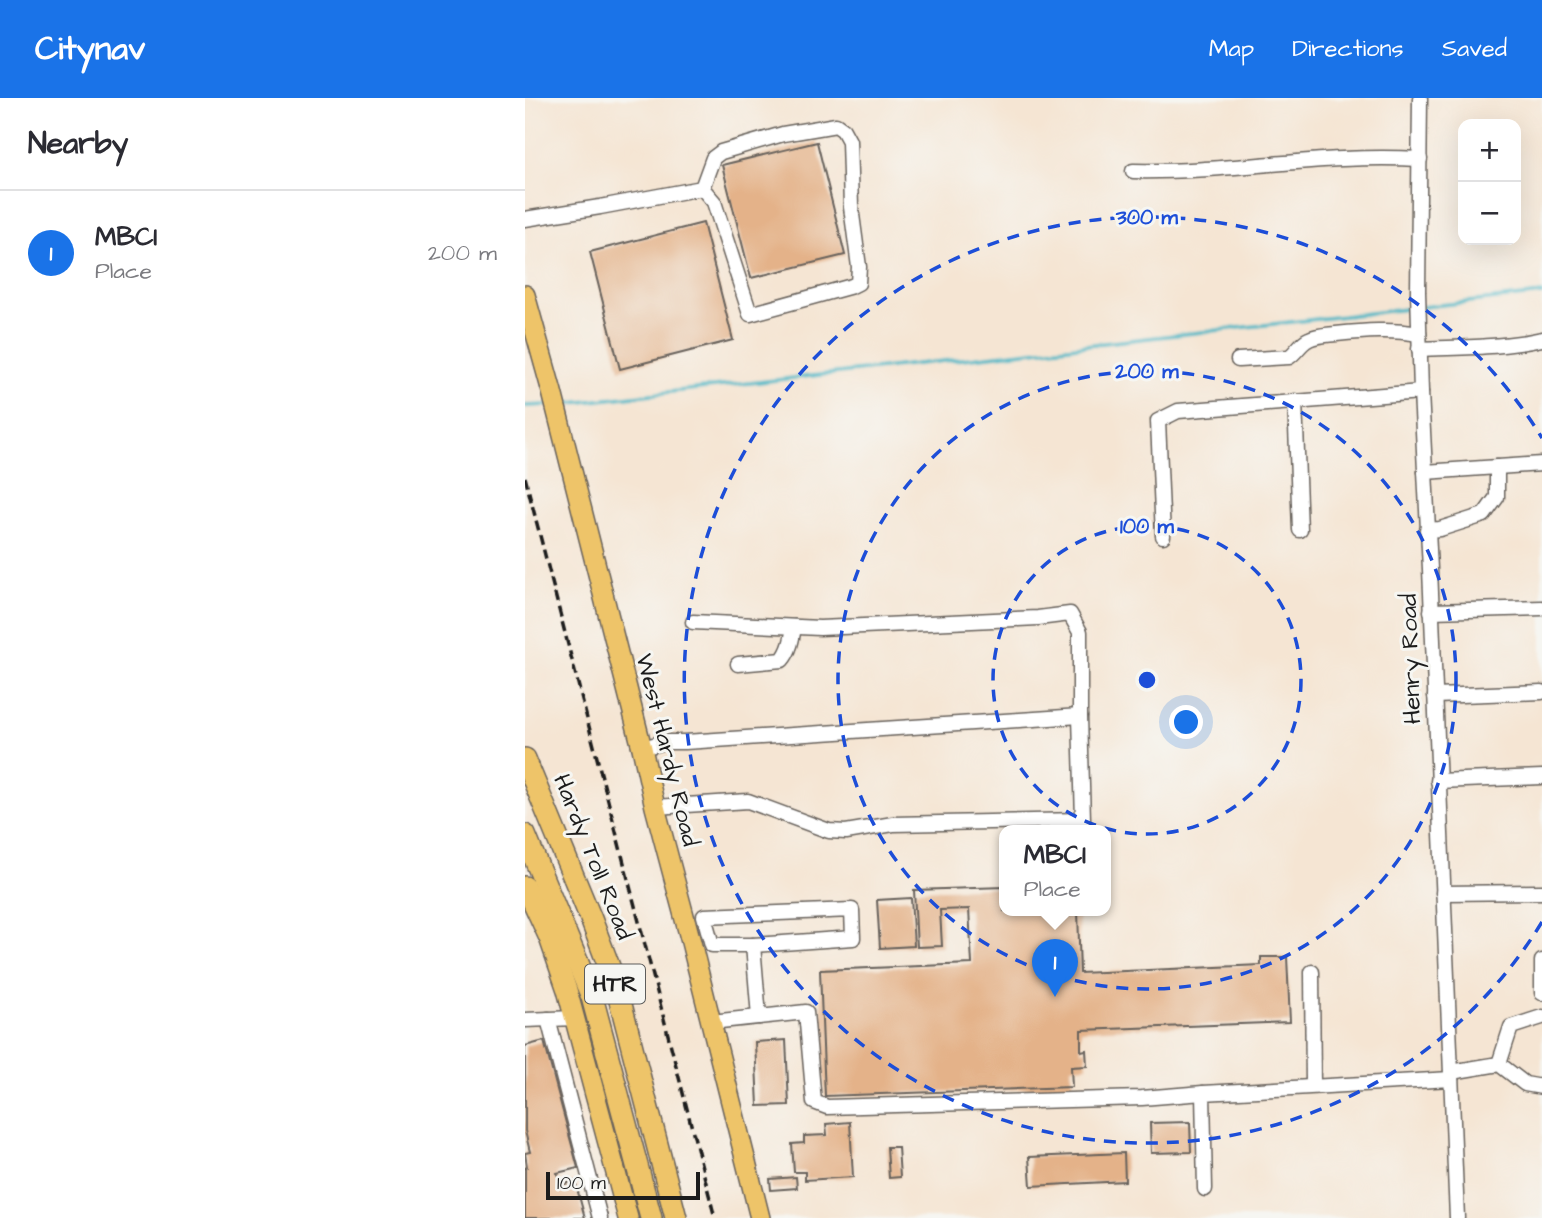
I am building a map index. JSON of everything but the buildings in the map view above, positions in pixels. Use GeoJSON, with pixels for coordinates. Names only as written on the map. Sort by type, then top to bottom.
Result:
{"type":"FeatureCollection","features":[{"type":"Feature","properties":{"kind":"highway","name":"Hardy Toll Road"},"geometry":{"type":"LineString","coordinates":[[525,760],[616,985],[676,1218]]}},
{"type":"Feature","properties":{"kind":"highway","name":"HTR"},"geometry":{"type":"LineString","coordinates":[[525,835],[592,997],[652,1218]]}},
{"type":"Feature","properties":{"kind":"main road","name":"West Hardy Road"},"geometry":{"type":"LineString","coordinates":[[525,295],[552,392],[760,1218]]}},
{"type":"Feature","properties":{"kind":"main road"},"geometry":{"type":"LineString","coordinates":[[525,886],[549,938],[567,990],[628,1218]]}},
{"type":"Feature","properties":{"kind":"street","name":"Henry Road"},"geometry":{"type":"LineString","coordinates":[[1420,98],[1419,349],[1457,1218]]}},
{"type":"Feature","properties":{"kind":"street"},"geometry":{"type":"LineString","coordinates":[[836,125],[843,130],[849,141],[851,207],[859,267],[858,283],[750,314],[714,202],[702,188],[713,159],[721,152],[783,134],[836,125]]}},
{"type":"Feature","properties":{"kind":"street"},"geometry":{"type":"LineString","coordinates":[[1133,171],[1168,172],[1389,157],[1420,159]]}},
{"type":"Feature","properties":{"kind":"street"},"geometry":{"type":"LineString","coordinates":[[525,219],[702,188]]}},
{"type":"Feature","properties":{"kind":"street"},"geometry":{"type":"LineString","coordinates":[[1238,360],[1289,357],[1311,337],[1419,328]]}},
{"type":"Feature","properties":{"kind":"street"},"geometry":{"type":"LineString","coordinates":[[1419,349],[1520,344],[1542,339]]}},
{"type":"Feature","properties":{"kind":"street"},"geometry":{"type":"LineString","coordinates":[[1163,536],[1158,421],[1178,411],[1421,392]]}},
{"type":"Feature","properties":{"kind":"street"},"geometry":{"type":"LineString","coordinates":[[1295,401],[1300,530]]}},
{"type":"Feature","properties":{"kind":"street"},"geometry":{"type":"LineString","coordinates":[[1425,472],[1542,464]]}},
{"type":"Feature","properties":{"kind":"street"},"geometry":{"type":"LineString","coordinates":[[1427,530],[1440,529],[1485,514],[1497,497],[1497,467]]}},
{"type":"Feature","properties":{"kind":"street"},"geometry":{"type":"LineString","coordinates":[[1431,611],[1542,608]]}},
{"type":"Feature","properties":{"kind":"street"},"geometry":{"type":"LineString","coordinates":[[655,807],[748,801],[828,831],[846,832],[893,824],[1083,820],[1080,632],[1070,614],[1038,618],[820,628],[693,622]]}},
{"type":"Feature","properties":{"kind":"street"},"geometry":{"type":"LineString","coordinates":[[738,664],[782,660],[787,655],[794,627]]}},
{"type":"Feature","properties":{"kind":"street"},"geometry":{"type":"LineString","coordinates":[[1435,696],[1542,692]]}},
{"type":"Feature","properties":{"kind":"street"},"geometry":{"type":"LineString","coordinates":[[642,748],[665,742],[1080,716]]}},
{"type":"Feature","properties":{"kind":"street"},"geometry":{"type":"LineString","coordinates":[[1438,781],[1542,777]]}},
{"type":"Feature","properties":{"kind":"street"},"geometry":{"type":"LineString","coordinates":[[1443,892],[1542,892]]}},
{"type":"Feature","properties":{"kind":"street"},"geometry":{"type":"LineString","coordinates":[[852,910],[853,938],[753,945],[712,946],[704,916],[852,910]]}},
{"type":"Feature","properties":{"kind":"street"},"geometry":{"type":"LineString","coordinates":[[753,945],[759,1017]]}},
{"type":"Feature","properties":{"kind":"street"},"geometry":{"type":"LineString","coordinates":[[1542,969],[1542,993]]}},
{"type":"Feature","properties":{"kind":"street"},"geometry":{"type":"LineString","coordinates":[[1312,972],[1313,1086]]}},
{"type":"Feature","properties":{"kind":"street"},"geometry":{"type":"LineString","coordinates":[[711,1022],[806,1012],[814,1102],[827,1107],[1142,1098],[1451,1075],[1499,1063]]}},
{"type":"Feature","properties":{"kind":"street"},"geometry":{"type":"LineString","coordinates":[[1499,1063],[1511,1027],[1542,1017]]}},
{"type":"Feature","properties":{"kind":"street"},"geometry":{"type":"LineString","coordinates":[[525,1020],[575,1018]]}},
{"type":"Feature","properties":{"kind":"street"},"geometry":{"type":"LineString","coordinates":[[548,1019],[600,1218]]}},
{"type":"Feature","properties":{"kind":"street"},"geometry":{"type":"LineString","coordinates":[[1499,1063],[1525,1084],[1542,1087]]}},
{"type":"Feature","properties":{"kind":"street"},"geometry":{"type":"LineString","coordinates":[[1203,1093],[1205,1189]]}},
{"type":"Feature","properties":{"kind":"street"},"geometry":{"type":"LineString","coordinates":[[584,1156],[609,1148]]}},
{"type":"Feature","properties":{"kind":"street"},"geometry":{"type":"LineString","coordinates":[[593,1191],[619,1184]]}},
{"type":"Feature","properties":{"kind":"waterway"},"geometry":{"type":"LineString","coordinates":[[1422,307],[1542,294]]}},
{"type":"Feature","properties":{"kind":"waterway"},"geometry":{"type":"LineString","coordinates":[[563,404],[1415,308]]}},
{"type":"Feature","properties":{"kind":"waterway"},"geometry":{"type":"LineString","coordinates":[[525,406],[549,405]]}},
{"type":"Feature","properties":{"kind":"railway"},"geometry":{"type":"LineString","coordinates":[[525,477],[715,1218]]}},
{"type":"Feature","properties":{"kind":"place","name":"MBCI"},"geometry":{"type":"Point","coordinates":[1055,997]}}]}
